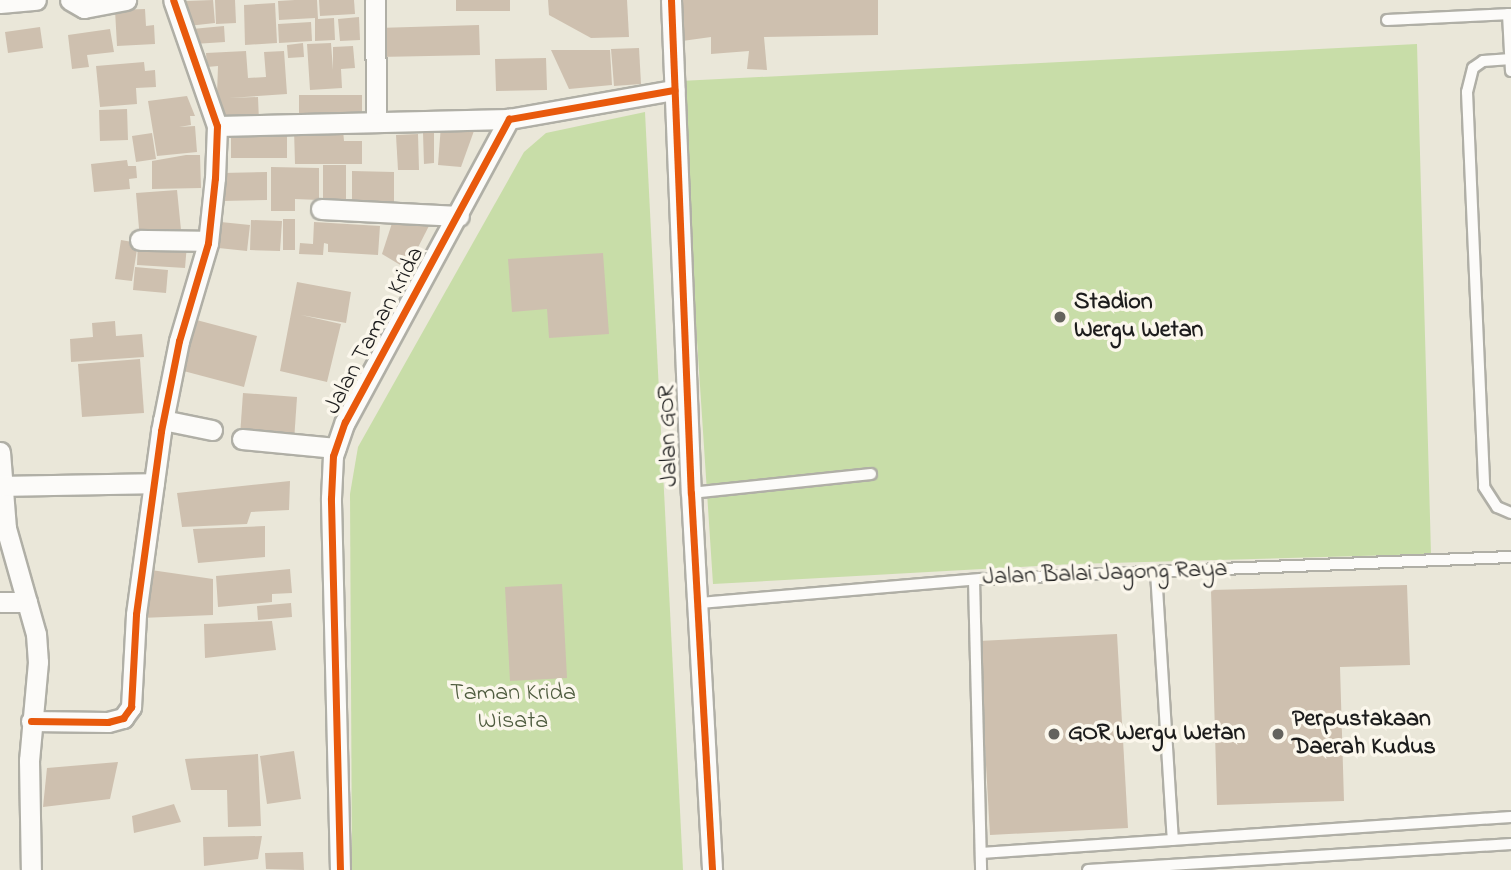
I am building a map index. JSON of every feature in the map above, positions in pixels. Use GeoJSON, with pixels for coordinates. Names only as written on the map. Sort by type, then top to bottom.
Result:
{"type":"FeatureCollection","features":[{"type":"Feature","properties":{"kind":"street"},"geometry":{"type":"LineString","coordinates":[[0,3],[36,0]]}},
{"type":"Feature","properties":{"kind":"street"},"geometry":{"type":"LineString","coordinates":[[71,0],[84,8],[126,0]]}},
{"type":"Feature","properties":{"kind":"street"},"geometry":{"type":"LineString","coordinates":[[31,721],[99,723],[123,718],[131,708],[136,614],[163,421],[179,341],[208,241],[217,126],[173,0]]}},
{"type":"Feature","properties":{"kind":"street"},"geometry":{"type":"LineString","coordinates":[[375,0],[376,120]]}},
{"type":"Feature","properties":{"kind":"street","name":"Jalan GOR"},"geometry":{"type":"LineString","coordinates":[[671,0],[691,493],[712,870]]}},
{"type":"Feature","properties":{"kind":"street"},"geometry":{"type":"LineString","coordinates":[[217,126],[509,118],[674,90]]}},
{"type":"Feature","properties":{"kind":"street","name":"Jalan Taman Krida"},"geometry":{"type":"LineString","coordinates":[[340,870],[331,498],[337,448],[345,422],[509,118]]}},
{"type":"Feature","properties":{"kind":"street"},"geometry":{"type":"LineString","coordinates":[[321,209],[458,216]]}},
{"type":"Feature","properties":{"kind":"street"},"geometry":{"type":"LineString","coordinates":[[139,240],[208,241]]}},
{"type":"Feature","properties":{"kind":"street"},"geometry":{"type":"LineString","coordinates":[[163,421],[212,430]]}},
{"type":"Feature","properties":{"kind":"street"},"geometry":{"type":"LineString","coordinates":[[242,439],[337,448]]}},
{"type":"Feature","properties":{"kind":"street"},"geometry":{"type":"LineString","coordinates":[[0,452],[8,542],[27,602],[38,662],[31,721],[31,870]]}},
{"type":"Feature","properties":{"kind":"street"},"geometry":{"type":"LineString","coordinates":[[3,486],[154,483]]}},
{"type":"Feature","properties":{"kind":"street"},"geometry":{"type":"LineString","coordinates":[[0,602],[27,602]]}},
{"type":"Feature","properties":{"kind":"lane"},"geometry":{"type":"LineString","coordinates":[[1387,20],[1510,14],[1511,71]]}},
{"type":"Feature","properties":{"kind":"lane"},"geometry":{"type":"LineString","coordinates":[[1511,59],[1483,61],[1473,68],[1467,92],[1484,487],[1497,506],[1511,513]]}},
{"type":"Feature","properties":{"kind":"lane"},"geometry":{"type":"LineString","coordinates":[[691,493],[871,474]]}},
{"type":"Feature","properties":{"kind":"lane","name":"Jalan Balai Jagong Raya"},"geometry":{"type":"LineString","coordinates":[[699,603],[974,580],[1511,556]]}},
{"type":"Feature","properties":{"kind":"lane"},"geometry":{"type":"LineString","coordinates":[[1156,572],[1173,839]]}},
{"type":"Feature","properties":{"kind":"lane"},"geometry":{"type":"LineString","coordinates":[[974,580],[981,870]]}},
{"type":"Feature","properties":{"kind":"lane"},"geometry":{"type":"LineString","coordinates":[[981,853],[1511,817]]}},
{"type":"Feature","properties":{"kind":"lane"},"geometry":{"type":"LineString","coordinates":[[1088,870],[1511,845]]}},
{"type":"Feature","properties":{"kind":"green space","name":"Stadion Wergu Wetan"},"geometry":{"type":"Polygon","coordinates":[[[1417,44],[1431,554],[1073,564],[713,584],[680,81],[1417,44]]]}},
{"type":"Feature","properties":{"kind":"green space","name":"Taman Krida Wisata"},"geometry":{"type":"Polygon","coordinates":[[[645,112],[683,870],[352,870],[350,494],[358,447],[524,152],[546,133],[645,112]]]}},
{"type":"Feature","properties":{"kind":"building"},"geometry":{"type":"Polygon","coordinates":[[[213,0],[215,23],[188,26],[186,1],[213,0]]]}},
{"type":"Feature","properties":{"kind":"building"},"geometry":{"type":"Polygon","coordinates":[[[215,0],[235,0],[236,23],[216,24],[215,0]]]}},
{"type":"Feature","properties":{"kind":"building"},"geometry":{"type":"Polygon","coordinates":[[[317,0],[318,19],[334,18],[335,40],[315,41],[315,18],[279,20],[278,1],[317,0]]]}},
{"type":"Feature","properties":{"kind":"building"},"geometry":{"type":"Polygon","coordinates":[[[319,0],[354,0],[355,14],[320,16],[319,0]]]}},
{"type":"Feature","properties":{"kind":"building"},"geometry":{"type":"Polygon","coordinates":[[[456,0],[510,0],[510,11],[456,11],[456,0]]]}},
{"type":"Feature","properties":{"kind":"building"},"geometry":{"type":"Polygon","coordinates":[[[548,0],[627,0],[629,37],[591,38],[549,15],[548,0]]]}},
{"type":"Feature","properties":{"kind":"building"},"geometry":{"type":"Polygon","coordinates":[[[673,0],[878,0],[878,35],[764,37],[767,70],[747,69],[749,51],[711,54],[711,37],[675,42],[673,0]]]}},
{"type":"Feature","properties":{"kind":"building"},"geometry":{"type":"Polygon","coordinates":[[[275,3],[277,43],[245,45],[244,5],[275,3]]]}},
{"type":"Feature","properties":{"kind":"building"},"geometry":{"type":"Polygon","coordinates":[[[145,9],[146,26],[154,25],[155,44],[117,46],[115,10],[145,9]]]}},
{"type":"Feature","properties":{"kind":"building"},"geometry":{"type":"Polygon","coordinates":[[[359,17],[360,40],[340,41],[338,19],[359,17]]]}},
{"type":"Feature","properties":{"kind":"building"},"geometry":{"type":"Polygon","coordinates":[[[311,22],[312,41],[279,43],[278,24],[311,22]]]}},
{"type":"Feature","properties":{"kind":"building"},"geometry":{"type":"Polygon","coordinates":[[[479,25],[480,55],[378,57],[377,28],[479,25]]]}},
{"type":"Feature","properties":{"kind":"building"},"geometry":{"type":"Polygon","coordinates":[[[224,26],[225,42],[194,44],[192,29],[224,26]]]}},
{"type":"Feature","properties":{"kind":"building"},"geometry":{"type":"Polygon","coordinates":[[[40,27],[43,48],[8,53],[5,32],[40,27]]]}},
{"type":"Feature","properties":{"kind":"building"},"geometry":{"type":"Polygon","coordinates":[[[110,29],[114,52],[87,55],[89,67],[72,69],[68,35],[110,29]]]}},
{"type":"Feature","properties":{"kind":"building"},"geometry":{"type":"Polygon","coordinates":[[[303,43],[304,57],[288,58],[287,45],[303,43]]]}},
{"type":"Feature","properties":{"kind":"building"},"geometry":{"type":"Polygon","coordinates":[[[331,43],[333,70],[333,47],[353,46],[355,68],[341,69],[342,88],[310,90],[307,44],[331,43]]]}},
{"type":"Feature","properties":{"kind":"building"},"geometry":{"type":"Polygon","coordinates":[[[639,48],[641,84],[614,86],[611,49],[639,48]]]}},
{"type":"Feature","properties":{"kind":"building"},"geometry":{"type":"Polygon","coordinates":[[[551,50],[610,50],[612,85],[569,89],[551,50]]]}},
{"type":"Feature","properties":{"kind":"building"},"geometry":{"type":"Polygon","coordinates":[[[246,51],[248,78],[266,77],[264,52],[284,51],[287,94],[229,98],[258,97],[259,121],[216,123],[218,66],[207,67],[206,53],[246,51]]]}},
{"type":"Feature","properties":{"kind":"building"},"geometry":{"type":"Polygon","coordinates":[[[546,58],[547,90],[496,91],[495,59],[546,58]]]}},
{"type":"Feature","properties":{"kind":"building"},"geometry":{"type":"Polygon","coordinates":[[[144,62],[145,71],[155,70],[156,87],[136,88],[137,104],[100,107],[96,66],[144,62]]]}},
{"type":"Feature","properties":{"kind":"building"},"geometry":{"type":"Polygon","coordinates":[[[299,95],[362,95],[362,119],[299,120],[299,95]]]}},
{"type":"Feature","properties":{"kind":"building"},"geometry":{"type":"Polygon","coordinates":[[[187,96],[195,116],[190,116],[191,125],[179,127],[195,126],[197,152],[157,156],[148,101],[187,96]]]}},
{"type":"Feature","properties":{"kind":"building"},"geometry":{"type":"Polygon","coordinates":[[[127,109],[128,140],[100,141],[99,110],[127,109]]]}},
{"type":"Feature","properties":{"kind":"building"},"geometry":{"type":"Polygon","coordinates":[[[441,125],[475,128],[461,167],[438,165],[441,125]]]}},
{"type":"Feature","properties":{"kind":"building"},"geometry":{"type":"Polygon","coordinates":[[[294,130],[343,130],[344,141],[362,141],[362,164],[295,164],[294,130]]]}},
{"type":"Feature","properties":{"kind":"building"},"geometry":{"type":"Polygon","coordinates":[[[152,133],[156,159],[136,162],[132,136],[152,133]]]}},
{"type":"Feature","properties":{"kind":"building"},"geometry":{"type":"Polygon","coordinates":[[[231,133],[287,134],[287,158],[231,158],[231,133]]]}},
{"type":"Feature","properties":{"kind":"building"},"geometry":{"type":"Polygon","coordinates":[[[423,133],[434,133],[434,163],[424,164],[423,133]]]}},
{"type":"Feature","properties":{"kind":"building"},"geometry":{"type":"Polygon","coordinates":[[[418,134],[419,170],[398,170],[396,135],[418,134]]]}},
{"type":"Feature","properties":{"kind":"building"},"geometry":{"type":"Polygon","coordinates":[[[200,155],[201,188],[152,189],[152,161],[200,155]]]}},
{"type":"Feature","properties":{"kind":"building"},"geometry":{"type":"Polygon","coordinates":[[[127,160],[128,166],[136,166],[137,178],[129,179],[130,189],[94,192],[91,164],[127,160]]]}},
{"type":"Feature","properties":{"kind":"building"},"geometry":{"type":"Polygon","coordinates":[[[323,165],[346,165],[346,201],[323,201],[323,165]]]}},
{"type":"Feature","properties":{"kind":"building"},"geometry":{"type":"Polygon","coordinates":[[[271,167],[319,168],[319,200],[295,199],[295,211],[271,211],[271,167]]]}},
{"type":"Feature","properties":{"kind":"building"},"geometry":{"type":"Polygon","coordinates":[[[352,171],[394,172],[394,205],[352,203],[352,171]]]}},
{"type":"Feature","properties":{"kind":"building"},"geometry":{"type":"Polygon","coordinates":[[[267,172],[267,200],[222,201],[222,173],[267,172]]]}},
{"type":"Feature","properties":{"kind":"building"},"geometry":{"type":"Polygon","coordinates":[[[177,190],[181,230],[140,240],[136,193],[177,190]]]}},
{"type":"Feature","properties":{"kind":"building"},"geometry":{"type":"Polygon","coordinates":[[[394,217],[433,218],[407,269],[382,254],[394,217]]]}},
{"type":"Feature","properties":{"kind":"building"},"geometry":{"type":"Polygon","coordinates":[[[283,219],[295,219],[295,250],[283,250],[283,219]]]}},
{"type":"Feature","properties":{"kind":"building"},"geometry":{"type":"Polygon","coordinates":[[[251,220],[282,221],[280,251],[250,250],[251,220]]]}},
{"type":"Feature","properties":{"kind":"building"},"geometry":{"type":"Polygon","coordinates":[[[211,221],[250,225],[247,251],[209,247],[211,221]]]}},
{"type":"Feature","properties":{"kind":"building"},"geometry":{"type":"Polygon","coordinates":[[[314,222],[380,226],[378,255],[328,252],[328,244],[324,243],[323,255],[299,254],[300,243],[313,244],[314,222]]]}},
{"type":"Feature","properties":{"kind":"building"},"geometry":{"type":"Polygon","coordinates":[[[121,240],[138,243],[132,281],[115,279],[121,240]]]}},
{"type":"Feature","properties":{"kind":"building"},"geometry":{"type":"Polygon","coordinates":[[[138,241],[187,244],[185,268],[137,265],[138,241]]]}},
{"type":"Feature","properties":{"kind":"building"},"geometry":{"type":"Polygon","coordinates":[[[603,253],[609,334],[549,338],[547,309],[512,312],[508,259],[603,253]]]}},
{"type":"Feature","properties":{"kind":"building"},"geometry":{"type":"Polygon","coordinates":[[[135,267],[168,270],[166,293],[133,290],[135,267]]]}},
{"type":"Feature","properties":{"kind":"building"},"geometry":{"type":"Polygon","coordinates":[[[297,282],[351,292],[346,323],[301,315],[341,324],[327,382],[280,371],[297,282]]]}},
{"type":"Feature","properties":{"kind":"building"},"geometry":{"type":"Polygon","coordinates":[[[189,318],[257,336],[244,387],[176,369],[189,318]]]}},
{"type":"Feature","properties":{"kind":"building"},"geometry":{"type":"Polygon","coordinates":[[[115,321],[116,336],[142,334],[144,357],[71,362],[70,339],[93,337],[92,323],[115,321]]]}},
{"type":"Feature","properties":{"kind":"building"},"geometry":{"type":"Polygon","coordinates":[[[140,359],[144,413],[82,417],[78,364],[140,359]]]}},
{"type":"Feature","properties":{"kind":"building"},"geometry":{"type":"Polygon","coordinates":[[[243,393],[297,397],[294,441],[240,436],[243,393]]]}},
{"type":"Feature","properties":{"kind":"building"},"geometry":{"type":"Polygon","coordinates":[[[290,481],[289,510],[251,512],[247,524],[182,527],[177,493],[290,481]]]}},
{"type":"Feature","properties":{"kind":"building"},"geometry":{"type":"Polygon","coordinates":[[[265,526],[265,557],[198,563],[193,529],[265,526]]]}},
{"type":"Feature","properties":{"kind":"building"},"geometry":{"type":"Polygon","coordinates":[[[144,569],[213,579],[213,615],[141,618],[144,569]]]}},
{"type":"Feature","properties":{"kind":"building"},"geometry":{"type":"Polygon","coordinates":[[[290,569],[292,593],[272,594],[272,602],[218,607],[216,576],[290,569]]]}},
{"type":"Feature","properties":{"kind":"building"},"geometry":{"type":"Polygon","coordinates":[[[562,584],[567,678],[510,681],[505,587],[562,584]]]}},
{"type":"Feature","properties":{"kind":"building","name":"Perpustakaan Daerah Kudus"},"geometry":{"type":"Polygon","coordinates":[[[1407,585],[1410,665],[1340,667],[1344,801],[1217,805],[1211,590],[1407,585]]]}},
{"type":"Feature","properties":{"kind":"building"},"geometry":{"type":"Polygon","coordinates":[[[291,603],[292,617],[258,620],[257,606],[291,603]]]}},
{"type":"Feature","properties":{"kind":"building"},"geometry":{"type":"Polygon","coordinates":[[[272,621],[276,650],[205,658],[204,624],[272,621]]]}},
{"type":"Feature","properties":{"kind":"building","name":"GOR Wergu Wetan"},"geometry":{"type":"Polygon","coordinates":[[[1117,634],[1128,828],[990,835],[979,641],[1117,634]]]}},
{"type":"Feature","properties":{"kind":"building"},"geometry":{"type":"Polygon","coordinates":[[[294,751],[301,799],[267,804],[260,756],[294,751]]]}},
{"type":"Feature","properties":{"kind":"building"},"geometry":{"type":"Polygon","coordinates":[[[258,754],[261,826],[228,827],[227,790],[191,790],[185,759],[258,754]]]}},
{"type":"Feature","properties":{"kind":"building"},"geometry":{"type":"Polygon","coordinates":[[[118,762],[110,799],[43,807],[47,768],[118,762]]]}},
{"type":"Feature","properties":{"kind":"building"},"geometry":{"type":"Polygon","coordinates":[[[174,804],[181,822],[134,833],[132,816],[174,804]]]}},
{"type":"Feature","properties":{"kind":"building"},"geometry":{"type":"Polygon","coordinates":[[[262,836],[258,859],[204,866],[203,837],[262,836]]]}},
{"type":"Feature","properties":{"kind":"building"},"geometry":{"type":"Polygon","coordinates":[[[303,852],[304,870],[266,869],[265,853],[303,852]]]}},
{"type":"Feature","properties":{"kind":"cycle path"},"geometry":{"type":"LineString","coordinates":[[31,721],[108,722],[123,718],[131,707],[136,614],[161,431],[179,341],[208,243],[215,178],[217,126],[173,0]]}},
{"type":"Feature","properties":{"kind":"cycle path"},"geometry":{"type":"LineString","coordinates":[[671,0],[691,493],[712,870]]}},
{"type":"Feature","properties":{"kind":"cycle path"},"geometry":{"type":"LineString","coordinates":[[340,870],[331,498],[333,456],[345,422],[509,119],[674,90]]}},
{"type":"Feature","properties":{"kind":"place","name":"Stadion Wergu Wetan"},"geometry":{"type":"Point","coordinates":[1060,317]}},
{"type":"Feature","properties":{"kind":"place","name":"GOR Wergu Wetan"},"geometry":{"type":"Point","coordinates":[1054,734]}},
{"type":"Feature","properties":{"kind":"place","name":"Perpustakaan Daerah Kudus"},"geometry":{"type":"Point","coordinates":[1278,734]}}]}
